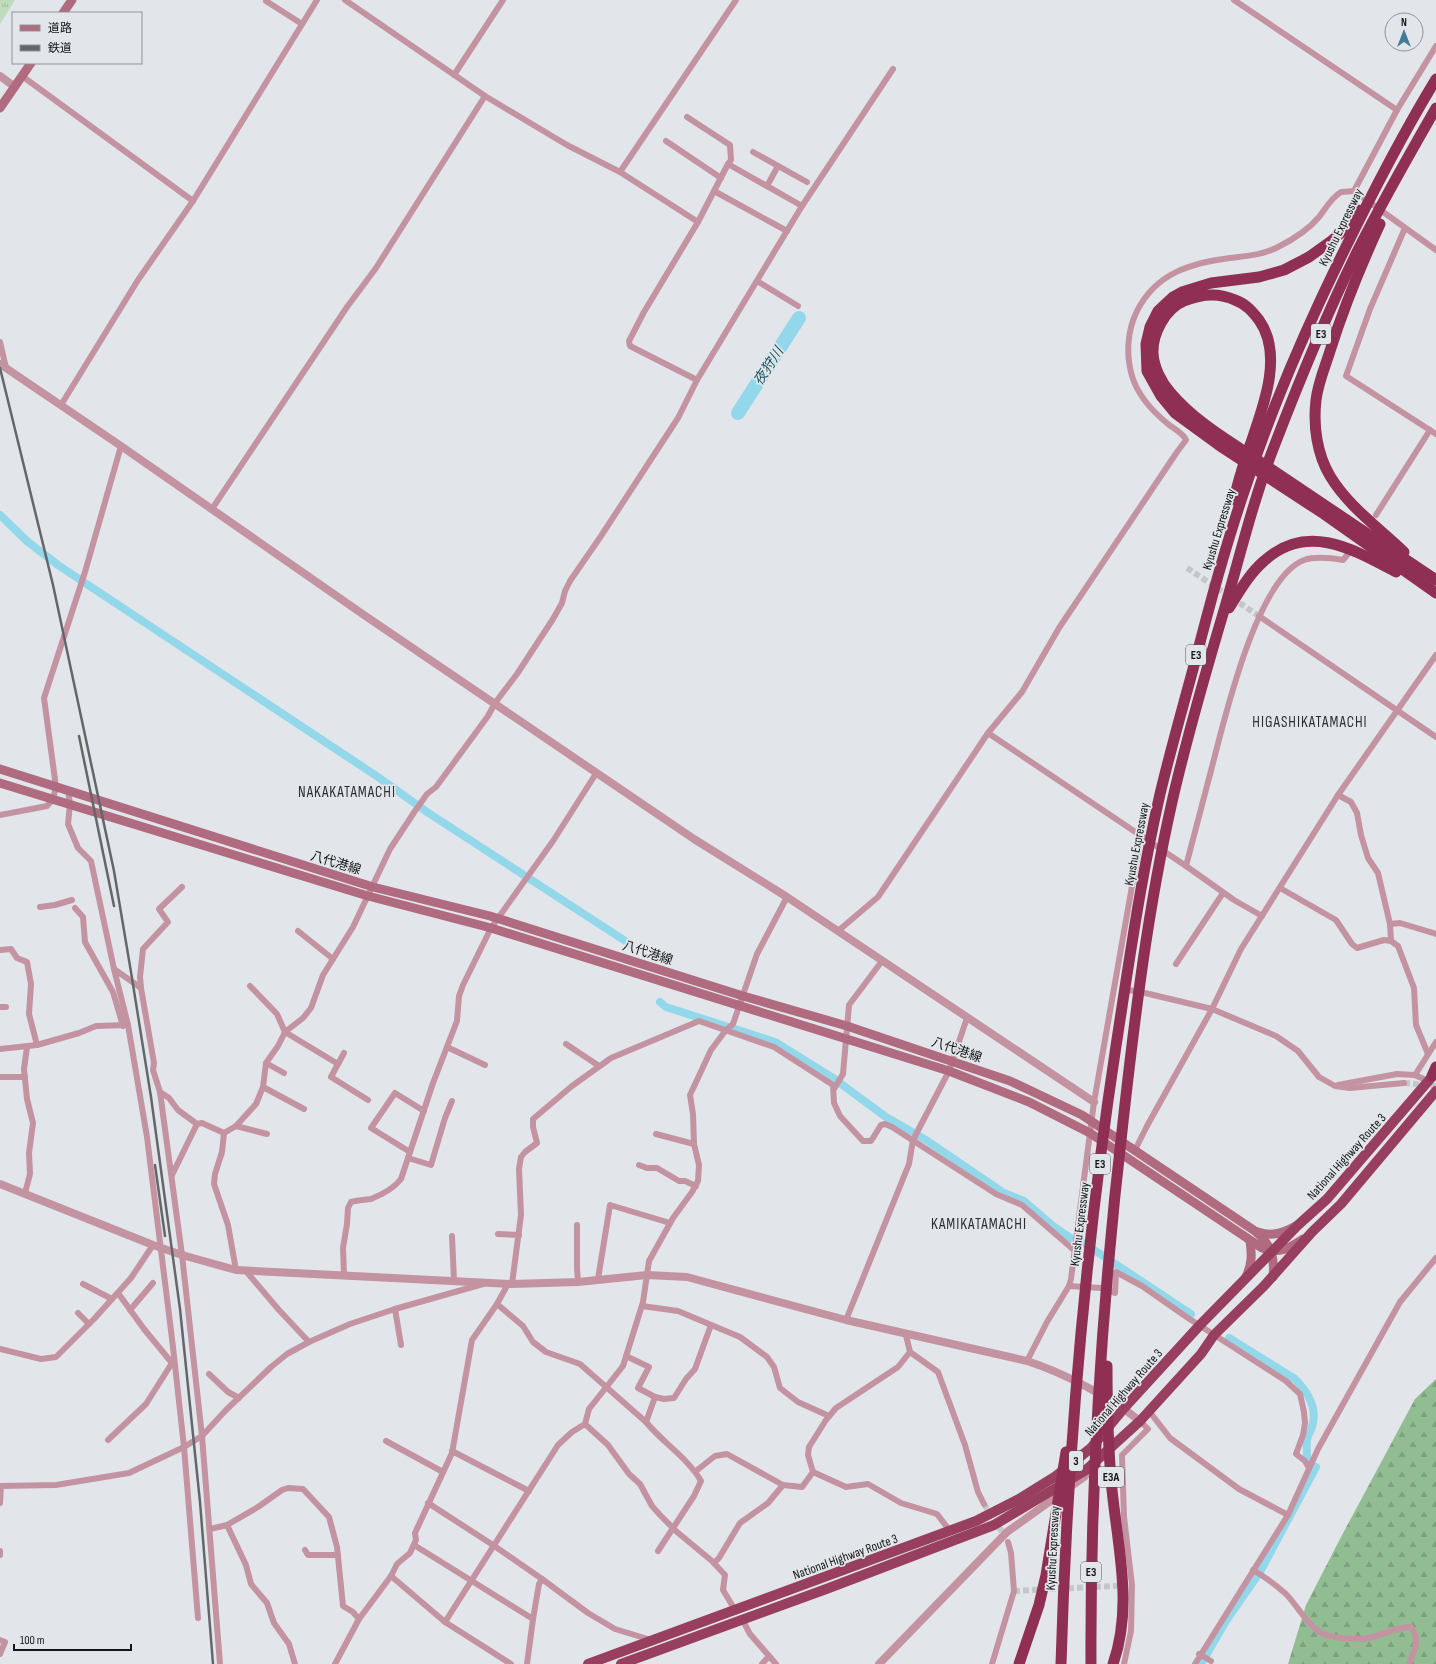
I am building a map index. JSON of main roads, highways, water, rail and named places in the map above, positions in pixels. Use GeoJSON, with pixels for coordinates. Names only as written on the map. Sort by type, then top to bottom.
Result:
{"type":"FeatureCollection","features":[{"type":"Feature","properties":{"kind":"highway","name":"Kyushu Expressway"},"geometry":{"type":"LineString","coordinates":[[1062,1664],[1069,1499],[1084,1298],[1107,1103],[1127,974],[1153,831],[1171,750],[1244,477],[1259,435],[1358,216],[1436,79]]}},
{"type":"Feature","properties":{"kind":"highway"},"geometry":{"type":"LineString","coordinates":[[1433,587],[1425,573],[1384,532],[1352,504],[1340,491],[1330,476],[1322,461],[1316,435],[1316,400],[1320,382],[1355,279],[1376,224],[1436,108]]}},
{"type":"Feature","properties":{"kind":"highway"},"geometry":{"type":"LineString","coordinates":[[1358,216],[1322,249],[1284,270],[1259,278],[1211,282],[1182,292],[1173,297],[1158,311],[1150,327],[1146,344],[1147,370],[1161,396],[1175,413],[1223,448],[1433,587]]}},
{"type":"Feature","properties":{"kind":"highway","name":"Kyushu Expressway"},"geometry":{"type":"LineString","coordinates":[[1091,1664],[1090,1605],[1094,1480],[1106,1289],[1114,1194],[1140,978],[1165,835],[1184,753],[1258,490],[1301,378],[1334,302],[1359,249],[1376,224]]}},
{"type":"Feature","properties":{"kind":"highway"},"geometry":{"type":"LineString","coordinates":[[1259,435],[1268,384],[1271,356],[1268,339],[1263,326],[1248,307],[1228,296],[1210,294],[1179,303],[1167,314],[1160,325],[1153,353],[1157,371],[1168,391],[1186,410],[1215,431],[1425,573]]}},
{"type":"Feature","properties":{"kind":"highway"},"geometry":{"type":"LineString","coordinates":[[1218,629],[1228,608],[1238,593],[1249,577],[1263,562],[1274,553],[1289,545],[1304,542],[1319,541],[1331,543],[1360,553],[1433,587]]}},
{"type":"Feature","properties":{"kind":"highway","name":"National Highway Route 3"},"geometry":{"type":"LineString","coordinates":[[588,1664],[976,1521],[1056,1476],[1091,1448],[1124,1408],[1200,1325],[1297,1226],[1327,1199],[1380,1139],[1433,1074]]}},
{"type":"Feature","properties":{"kind":"highway","name":"National Highway Route 3"},"geometry":{"type":"LineString","coordinates":[[626,1663],[945,1545],[994,1525],[1086,1470],[1137,1425],[1201,1354],[1214,1335],[1273,1277],[1312,1232],[1341,1204],[1436,1092]]}},
{"type":"Feature","properties":{"kind":"highway","name":"E3A"},"geometry":{"type":"LineString","coordinates":[[1106,1289],[1108,1432],[1112,1491],[1123,1581],[1124,1605],[1121,1630],[1113,1664]]}},
{"type":"Feature","properties":{"kind":"highway"},"geometry":{"type":"LineString","coordinates":[[1019,1664],[1039,1605],[1058,1508],[1066,1452],[1077,1336],[1084,1298]]}},
{"type":"Feature","properties":{"kind":"main road"},"geometry":{"type":"LineString","coordinates":[[65,12],[72,0]]}},
{"type":"Feature","properties":{"kind":"main road"},"geometry":{"type":"LineString","coordinates":[[0,108],[30,64]]}},
{"type":"Feature","properties":{"kind":"main road","name":"八代港線"},"geometry":{"type":"LineString","coordinates":[[0,769],[373,887],[498,919],[741,1000],[846,1038],[949,1071],[1029,1102],[1090,1133],[1250,1241],[1272,1251]]}},
{"type":"Feature","properties":{"kind":"main road","name":"八代港線"},"geometry":{"type":"LineString","coordinates":[[0,783],[368,896],[491,928],[741,1000],[847,1026],[1010,1081],[1082,1115],[1255,1231],[1264,1238],[1272,1251]]}},
{"type":"Feature","properties":{"kind":"main road","name":"八代港線"},"geometry":{"type":"LineString","coordinates":[[1255,1231],[1267,1235],[1288,1230],[1297,1226]]}},
{"type":"Feature","properties":{"kind":"main road"},"geometry":{"type":"LineString","coordinates":[[1273,1277],[1272,1251],[1282,1251],[1312,1232]]}},
{"type":"Feature","properties":{"kind":"main road"},"geometry":{"type":"LineString","coordinates":[[1245,1279],[1250,1267],[1252,1255],[1250,1241]]}},
{"type":"Feature","properties":{"kind":"waterway","name":"夜狩川"},"geometry":{"type":"LineString","coordinates":[[738,413],[799,318]]}},
{"type":"Feature","properties":{"kind":"waterway"},"geometry":{"type":"LineString","coordinates":[[0,515],[28,542],[58,565],[378,777],[427,812],[630,944]]}},
{"type":"Feature","properties":{"kind":"waterway"},"geometry":{"type":"LineString","coordinates":[[660,1002],[666,1007],[775,1042],[833,1078],[886,1117],[926,1140],[1004,1193],[1024,1201],[1053,1226],[1072,1239]]}},
{"type":"Feature","properties":{"kind":"waterway"},"geometry":{"type":"LineString","coordinates":[[1082,1242],[1191,1314]]}},
{"type":"Feature","properties":{"kind":"waterway"},"geometry":{"type":"LineString","coordinates":[[1229,1338],[1295,1379],[1308,1395],[1313,1407],[1314,1420],[1307,1439],[1307,1458]]}},
{"type":"Feature","properties":{"kind":"waterway"},"geometry":{"type":"LineString","coordinates":[[1201,1664],[1226,1621],[1260,1572],[1316,1467]]}},
{"type":"Feature","properties":{"kind":"tunnel"},"geometry":{"type":"LineString","coordinates":[[1187,568],[1259,616]]}},
{"type":"Feature","properties":{"kind":"tunnel"},"geometry":{"type":"LineString","coordinates":[[1404,1083],[1436,1086]]}},
{"type":"Feature","properties":{"kind":"tunnel"},"geometry":{"type":"LineString","coordinates":[[984,1504],[1006,1538]]}},
{"type":"Feature","properties":{"kind":"tunnel"},"geometry":{"type":"LineString","coordinates":[[1014,1591],[1132,1585]]}},
{"type":"Feature","properties":{"kind":"railway"},"geometry":{"type":"LineString","coordinates":[[0,368],[53,585],[114,871],[131,972],[151,1097],[180,1309],[200,1502],[213,1664]]}},
{"type":"Feature","properties":{"kind":"railway"},"geometry":{"type":"LineString","coordinates":[[79,736],[114,906]]}},
{"type":"Feature","properties":{"kind":"railway"},"geometry":{"type":"LineString","coordinates":[[155,1165],[165,1236]]}},
{"type":"Feature","properties":{"kind":"district","name":"HIGASHIKATAMACHI"},"geometry":{"type":"Point","coordinates":[1310,722]}},
{"type":"Feature","properties":{"kind":"district","name":"NAKAKATAMACHI"},"geometry":{"type":"Point","coordinates":[347,792]}},
{"type":"Feature","properties":{"kind":"district","name":"KAMIKATAMACHI"},"geometry":{"type":"Point","coordinates":[979,1224]}}]}
